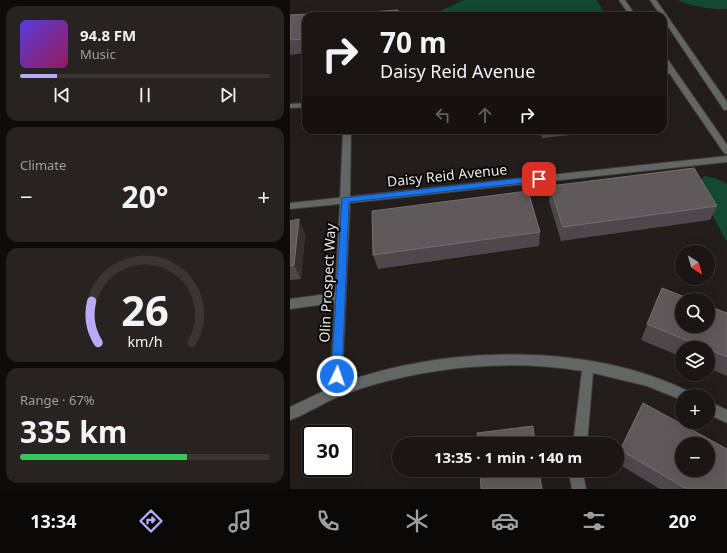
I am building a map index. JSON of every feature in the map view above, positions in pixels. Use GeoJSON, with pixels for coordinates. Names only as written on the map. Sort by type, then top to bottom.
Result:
{"type":"FeatureCollection","features":[{"type":"Feature","properties":{"kind":"street"},"geometry":{"type":"LineString","coordinates":[[622,0],[630,12]]}},
{"type":"Feature","properties":{"kind":"street"},"geometry":{"type":"LineString","coordinates":[[653,0],[661,12]]}},
{"type":"Feature","properties":{"kind":"street"},"geometry":{"type":"LineString","coordinates":[[667,20],[727,108]]}},
{"type":"Feature","properties":{"kind":"street"},"geometry":{"type":"LineString","coordinates":[[667,72],[727,151]]}},
{"type":"Feature","properties":{"kind":"street"},"geometry":{"type":"LineString","coordinates":[[290,106],[302,105]]}},
{"type":"Feature","properties":{"kind":"street","name":"Olin Prospect Way"},"geometry":{"type":"LineString","coordinates":[[336,391],[347,134]]}},
{"type":"Feature","properties":{"kind":"street","name":"Daisy Reid Avenue"},"geometry":{"type":"LineString","coordinates":[[290,206],[727,159]]}},
{"type":"Feature","properties":{"kind":"street"},"geometry":{"type":"LineString","coordinates":[[290,304],[340,297]]}},
{"type":"Feature","properties":{"kind":"street"},"geometry":{"type":"LineString","coordinates":[[290,414],[336,391],[380,377],[434,366],[477,360],[517,358],[565,362],[641,379],[675,392]]}},
{"type":"Feature","properties":{"kind":"street"},"geometry":{"type":"LineString","coordinates":[[581,437],[588,366]]}},
{"type":"Feature","properties":{"kind":"street"},"geometry":{"type":"LineString","coordinates":[[715,411],[727,417]]}},
{"type":"Feature","properties":{"kind":"street"},"geometry":{"type":"LineString","coordinates":[[577,477],[579,489]]}},
{"type":"Feature","properties":{"kind":"green space"},"geometry":{"type":"Polygon","coordinates":[[[464,0],[597,0],[604,12],[440,12],[464,0]]]}},
{"type":"Feature","properties":{"kind":"green space"},"geometry":{"type":"Polygon","coordinates":[[[678,0],[727,0],[727,9],[702,7],[678,0]]]}},
{"type":"Feature","properties":{"kind":"green space"},"geometry":{"type":"Polygon","coordinates":[[[704,176],[715,178],[727,184],[727,242],[697,187],[704,176]]]}},
{"type":"Feature","properties":{"kind":"building"},"geometry":{"type":"Polygon","coordinates":[[[398,10],[398,12],[370,12],[398,10]]]}},
{"type":"Feature","properties":{"kind":"building"},"geometry":{"type":"Polygon","coordinates":[[[302,14],[302,39],[290,40],[290,15],[302,14]]]}},
{"type":"Feature","properties":{"kind":"building"},"geometry":{"type":"Polygon","coordinates":[[[694,168],[717,206],[563,227],[550,186],[694,168]]]}},
{"type":"Feature","properties":{"kind":"building"},"geometry":{"type":"Polygon","coordinates":[[[528,191],[540,232],[373,255],[372,211],[528,191]]]}},
{"type":"Feature","properties":{"kind":"building"},"geometry":{"type":"Polygon","coordinates":[[[299,219],[294,265],[290,266],[290,221],[299,219]]]}},
{"type":"Feature","properties":{"kind":"building"},"geometry":{"type":"Polygon","coordinates":[[[662,288],[675,293],[675,333],[715,333],[715,309],[727,313],[727,357],[715,352],[715,341],[688,341],[647,324],[662,288]]]}},
{"type":"Feature","properties":{"kind":"building"},"geometry":{"type":"Polygon","coordinates":[[[643,403],[675,421],[675,429],[690,429],[705,437],[675,437],[675,477],[715,477],[715,442],[727,449],[727,489],[687,489],[624,452],[624,442],[643,403]]]}},
{"type":"Feature","properties":{"kind":"building"},"geometry":{"type":"Polygon","coordinates":[[[533,426],[534,437],[477,437],[477,433],[533,426]]]}},
{"type":"Feature","properties":{"kind":"building"},"geometry":{"type":"Polygon","coordinates":[[[480,477],[540,477],[542,489],[481,489],[480,477]]]}},
{"type":"Feature","properties":{"kind":"route"},"geometry":{"type":"LineString","coordinates":[[337,376],[345,200],[539,179]]}}]}
